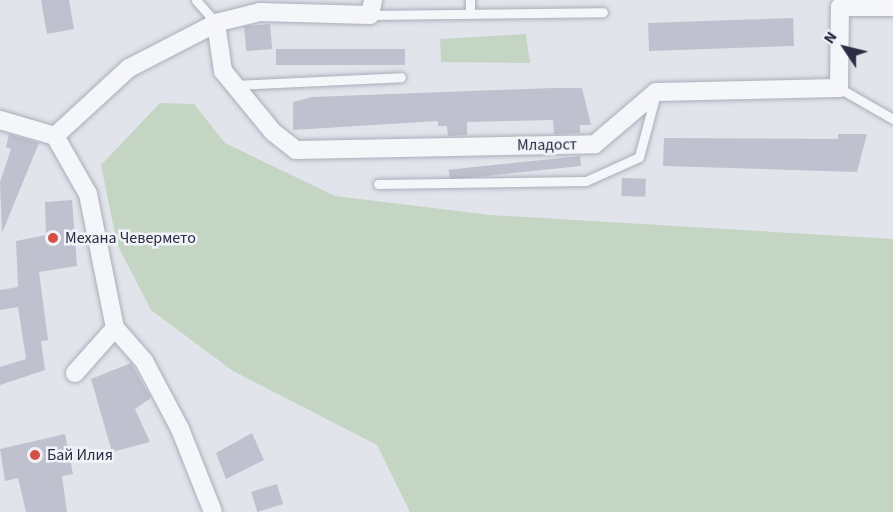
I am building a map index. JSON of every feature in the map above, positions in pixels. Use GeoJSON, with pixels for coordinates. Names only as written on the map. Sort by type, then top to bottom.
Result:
{"type":"FeatureCollection","features":[{"type":"Feature","properties":{"kind":"street"},"geometry":{"type":"LineString","coordinates":[[656,92],[839,88],[840,4],[893,7]]}},
{"type":"Feature","properties":{"kind":"street"},"geometry":{"type":"LineString","coordinates":[[55,136],[129,68],[216,23],[260,12],[372,8]]}},
{"type":"Feature","properties":{"kind":"street","name":"Младост"},"geometry":{"type":"LineString","coordinates":[[216,23],[217,53],[234,85],[273,132],[296,150],[595,144],[656,92]]}},
{"type":"Feature","properties":{"kind":"street"},"geometry":{"type":"LineString","coordinates":[[0,120],[55,136],[88,194],[115,328],[154,380],[213,512]]}},
{"type":"Feature","properties":{"kind":"street"},"geometry":{"type":"LineString","coordinates":[[75,373],[115,328]]}},
{"type":"Feature","properties":{"kind":"lane"},"geometry":{"type":"LineString","coordinates":[[196,0],[216,23]]}},
{"type":"Feature","properties":{"kind":"lane"},"geometry":{"type":"LineString","coordinates":[[470,0],[470,14]]}},
{"type":"Feature","properties":{"kind":"lane"},"geometry":{"type":"LineString","coordinates":[[372,8],[470,14],[603,12]]}},
{"type":"Feature","properties":{"kind":"lane"},"geometry":{"type":"LineString","coordinates":[[234,85],[401,77]]}},
{"type":"Feature","properties":{"kind":"lane"},"geometry":{"type":"LineString","coordinates":[[839,88],[893,119]]}},
{"type":"Feature","properties":{"kind":"lane"},"geometry":{"type":"LineString","coordinates":[[378,184],[586,181],[639,157],[656,92]]}},
{"type":"Feature","properties":{"kind":"green space"},"geometry":{"type":"Polygon","coordinates":[[[526,34],[530,63],[441,62],[440,39],[526,34]]]}},
{"type":"Feature","properties":{"kind":"green space"},"geometry":{"type":"Polygon","coordinates":[[[160,103],[194,104],[225,143],[335,196],[490,215],[893,239],[893,512],[410,512],[377,445],[233,371],[151,310],[117,244],[101,165],[160,103]]]}},
{"type":"Feature","properties":{"kind":"building"},"geometry":{"type":"Polygon","coordinates":[[[41,0],[69,0],[74,29],[47,34],[41,0]]]}},
{"type":"Feature","properties":{"kind":"building"},"geometry":{"type":"Polygon","coordinates":[[[793,18],[794,46],[649,51],[648,23],[793,18]]]}},
{"type":"Feature","properties":{"kind":"building"},"geometry":{"type":"Polygon","coordinates":[[[270,24],[272,49],[246,51],[244,26],[270,24]]]}},
{"type":"Feature","properties":{"kind":"building"},"geometry":{"type":"Polygon","coordinates":[[[276,49],[405,49],[405,65],[276,65],[276,49]]]}},
{"type":"Feature","properties":{"kind":"building"},"geometry":{"type":"Polygon","coordinates":[[[582,88],[591,125],[580,125],[580,133],[554,134],[553,120],[467,122],[467,135],[448,136],[447,126],[438,126],[438,121],[293,130],[293,102],[312,97],[582,88]]]}},
{"type":"Feature","properties":{"kind":"building"},"geometry":{"type":"Polygon","coordinates":[[[9,134],[39,143],[2,233],[0,182],[11,149],[6,147],[9,134]]]}},
{"type":"Feature","properties":{"kind":"building"},"geometry":{"type":"Polygon","coordinates":[[[838,134],[867,134],[857,172],[663,166],[664,138],[838,139],[838,134]]]}},
{"type":"Feature","properties":{"kind":"building"},"geometry":{"type":"Polygon","coordinates":[[[580,156],[581,166],[450,180],[449,170],[580,156]]]}},
{"type":"Feature","properties":{"kind":"building"},"geometry":{"type":"Polygon","coordinates":[[[622,178],[646,179],[645,197],[621,196],[622,178]]]}},
{"type":"Feature","properties":{"kind":"building"},"geometry":{"type":"Polygon","coordinates":[[[72,200],[77,266],[39,272],[48,340],[41,341],[45,370],[0,385],[0,367],[26,359],[18,307],[0,310],[0,290],[18,287],[16,241],[46,235],[45,202],[72,200]]]}},
{"type":"Feature","properties":{"kind":"building"},"geometry":{"type":"Polygon","coordinates":[[[131,363],[151,398],[135,409],[150,442],[112,452],[91,379],[131,363]]]}},
{"type":"Feature","properties":{"kind":"building"},"geometry":{"type":"Polygon","coordinates":[[[252,433],[264,460],[226,479],[216,453],[252,433]]]}},
{"type":"Feature","properties":{"kind":"building","name":"Бай Илия"},"geometry":{"type":"Polygon","coordinates":[[[65,434],[73,474],[62,476],[67,512],[26,512],[18,478],[5,481],[0,449],[65,434]]]}},
{"type":"Feature","properties":{"kind":"building"},"geometry":{"type":"Polygon","coordinates":[[[277,484],[283,504],[257,512],[251,492],[277,484]]]}},
{"type":"Feature","properties":{"kind":"place","name":"Механа Чевермето"},"geometry":{"type":"Point","coordinates":[53,238]}},
{"type":"Feature","properties":{"kind":"place","name":"Бай Илия"},"geometry":{"type":"Point","coordinates":[35,455]}}]}
